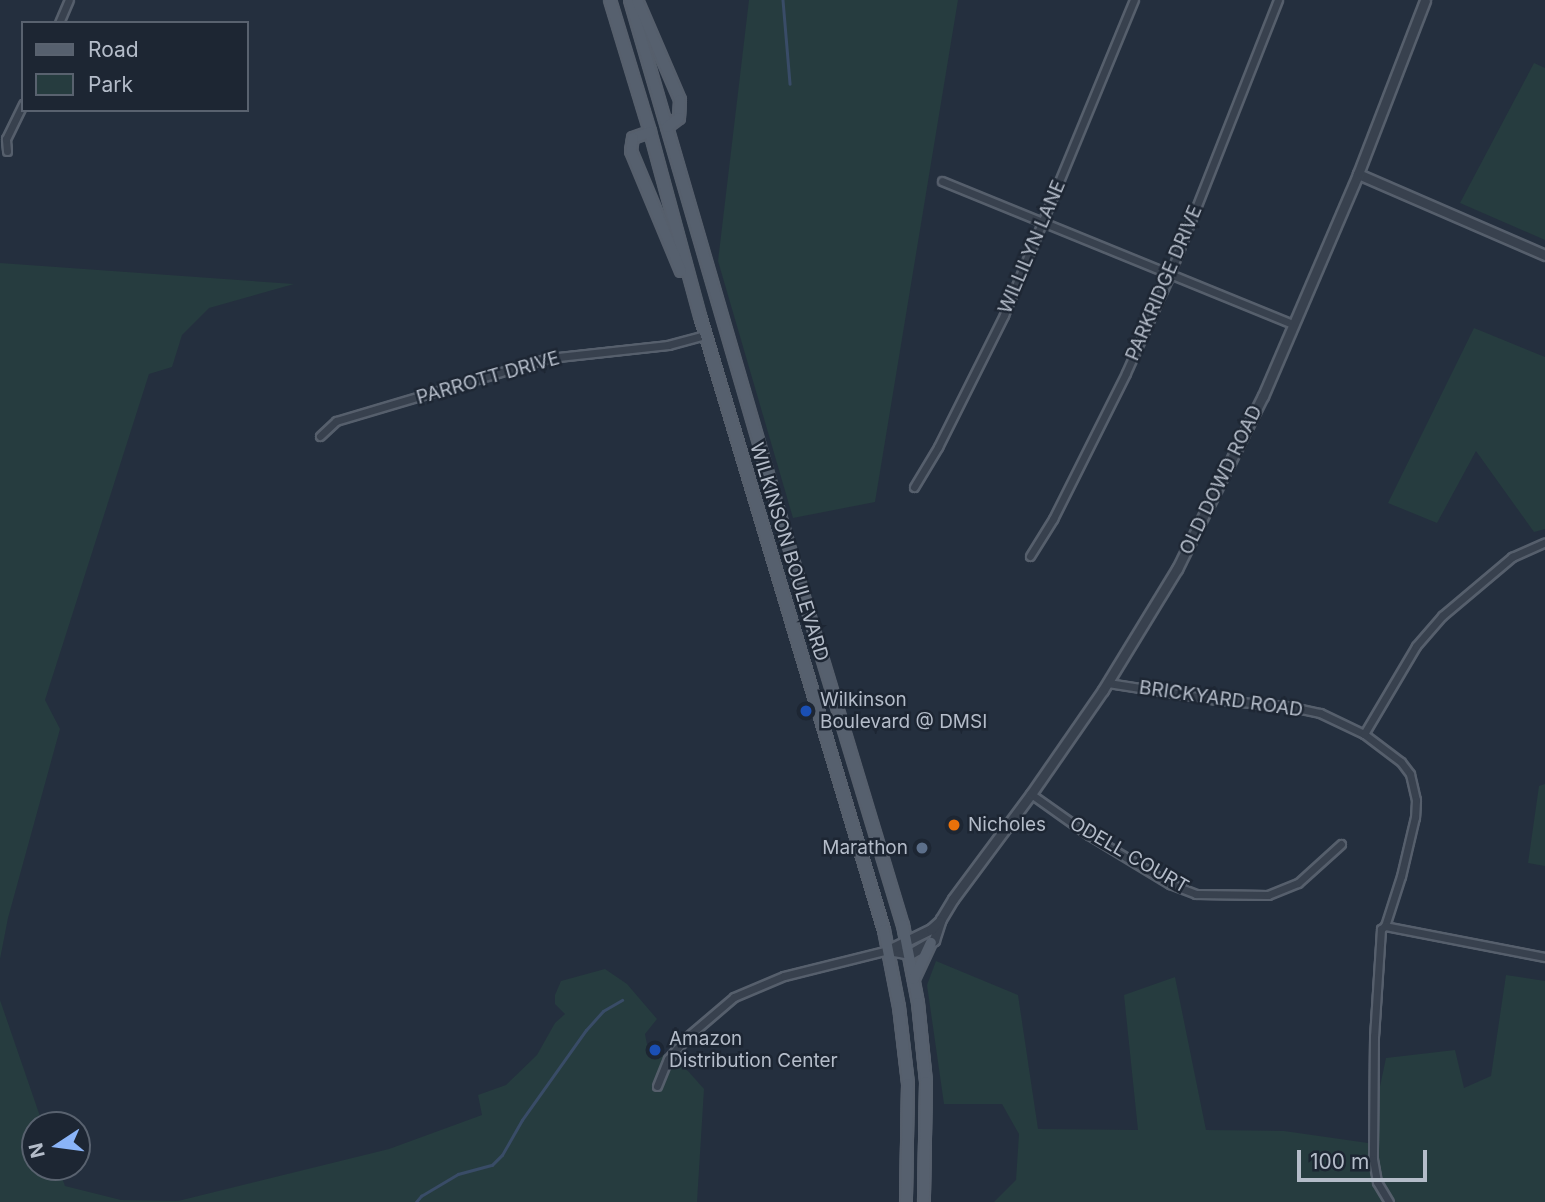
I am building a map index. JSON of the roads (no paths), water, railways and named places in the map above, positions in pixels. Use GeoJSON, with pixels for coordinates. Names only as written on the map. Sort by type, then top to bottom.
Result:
{"type":"FeatureCollection","features":[{"type":"Feature","properties":{"kind":"main road","name":"WILKINSON BOULEVARD"},"geometry":{"type":"LineString","coordinates":[[610,0],[650,132],[700,316],[874,893],[888,950],[903,1033],[908,1084],[906,1202]]}},
{"type":"Feature","properties":{"kind":"main road","name":"WILKINSON BOULEVARD"},"geometry":{"type":"LineString","coordinates":[[630,0],[910,954],[926,1082],[924,1202]]}},
{"type":"Feature","properties":{"kind":"main road"},"geometry":{"type":"LineString","coordinates":[[637,0],[680,100],[679,118],[667,127]]}},
{"type":"Feature","properties":{"kind":"main road"},"geometry":{"type":"LineString","coordinates":[[650,132],[633,138],[631,151],[700,316]]}},
{"type":"Feature","properties":{"kind":"main road"},"geometry":{"type":"LineString","coordinates":[[914,979],[931,943]]}},
{"type":"Feature","properties":{"kind":"street"},"geometry":{"type":"LineString","coordinates":[[60,21],[69,0]]}},
{"type":"Feature","properties":{"kind":"street","name":"WILLILYN LANE"},"geometry":{"type":"LineString","coordinates":[[914,486],[938,447],[986,353],[1044,222],[1134,0]]}},
{"type":"Feature","properties":{"kind":"street","name":"PARKRIDGE DRIVE"},"geometry":{"type":"LineString","coordinates":[[1030,556],[1102,423],[1170,273],[1278,0]]}},
{"type":"Feature","properties":{"kind":"street","name":"OLD DOWD ROAD"},"geometry":{"type":"LineString","coordinates":[[931,943],[941,919],[983,856],[1031,794],[1108,683],[1200,527],[1263,396],[1358,174],[1426,0]]}},
{"type":"Feature","properties":{"kind":"street"},"geometry":{"type":"LineString","coordinates":[[7,151],[6,139],[21,108]]}},
{"type":"Feature","properties":{"kind":"street"},"geometry":{"type":"LineString","coordinates":[[650,132],[667,127]]}},
{"type":"Feature","properties":{"kind":"street"},"geometry":{"type":"LineString","coordinates":[[1358,174],[1545,255]]}},
{"type":"Feature","properties":{"kind":"street"},"geometry":{"type":"LineString","coordinates":[[942,181],[1293,324]]}},
{"type":"Feature","properties":{"kind":"street","name":"PARROTT DRIVE"},"geometry":{"type":"LineString","coordinates":[[320,436],[336,421],[549,358],[668,345],[706,335]]}},
{"type":"Feature","properties":{"kind":"street"},"geometry":{"type":"LineString","coordinates":[[1364,734],[1416,646],[1442,615],[1501,564],[1520,552],[1545,542]]}},
{"type":"Feature","properties":{"kind":"street","name":"BRICKYARD ROAD"},"geometry":{"type":"LineString","coordinates":[[1108,683],[1217,700],[1305,709],[1338,720],[1364,734],[1407,769],[1416,800],[1413,828],[1385,926],[1381,929],[1374,1036],[1373,1148],[1377,1182],[1389,1202]]}},
{"type":"Feature","properties":{"kind":"street","name":"ODELL COURT"},"geometry":{"type":"LineString","coordinates":[[1031,794],[1089,835],[1185,892],[1196,894],[1268,895],[1298,883],[1341,844]]}},
{"type":"Feature","properties":{"kind":"street","name":"OLD DOWD ROAD"},"geometry":{"type":"LineString","coordinates":[[657,1086],[668,1059],[686,1038],[734,997],[784,975],[888,950],[931,929],[941,919]]}},
{"type":"Feature","properties":{"kind":"street"},"geometry":{"type":"LineString","coordinates":[[1385,926],[1545,957]]}},
{"type":"Feature","properties":{"kind":"street"},"geometry":{"type":"LineString","coordinates":[[910,954],[931,943]]}},
{"type":"Feature","properties":{"kind":"street","name":"OLD DOWD ROAD"},"geometry":{"type":"LineString","coordinates":[[888,950],[910,954]]}},
{"type":"Feature","properties":{"kind":"waterway"},"geometry":{"type":"LineString","coordinates":[[783,0],[790,84]]}},
{"type":"Feature","properties":{"kind":"waterway"},"geometry":{"type":"LineString","coordinates":[[416,1202],[421,1196],[458,1174],[492,1165],[502,1155],[522,1120],[586,1030],[603,1011],[622,1000]]}},
{"type":"Feature","properties":{"kind":"place","name":"Wilkinson Boulevard @ DMSI"},"geometry":{"type":"Point","coordinates":[806,711]}},
{"type":"Feature","properties":{"kind":"place","name":"Nicholes"},"geometry":{"type":"Point","coordinates":[954,825]}},
{"type":"Feature","properties":{"kind":"place","name":"Marathon"},"geometry":{"type":"Point","coordinates":[922,848]}},
{"type":"Feature","properties":{"kind":"place","name":"Amazon Distribution Center"},"geometry":{"type":"Point","coordinates":[655,1050]}}]}
